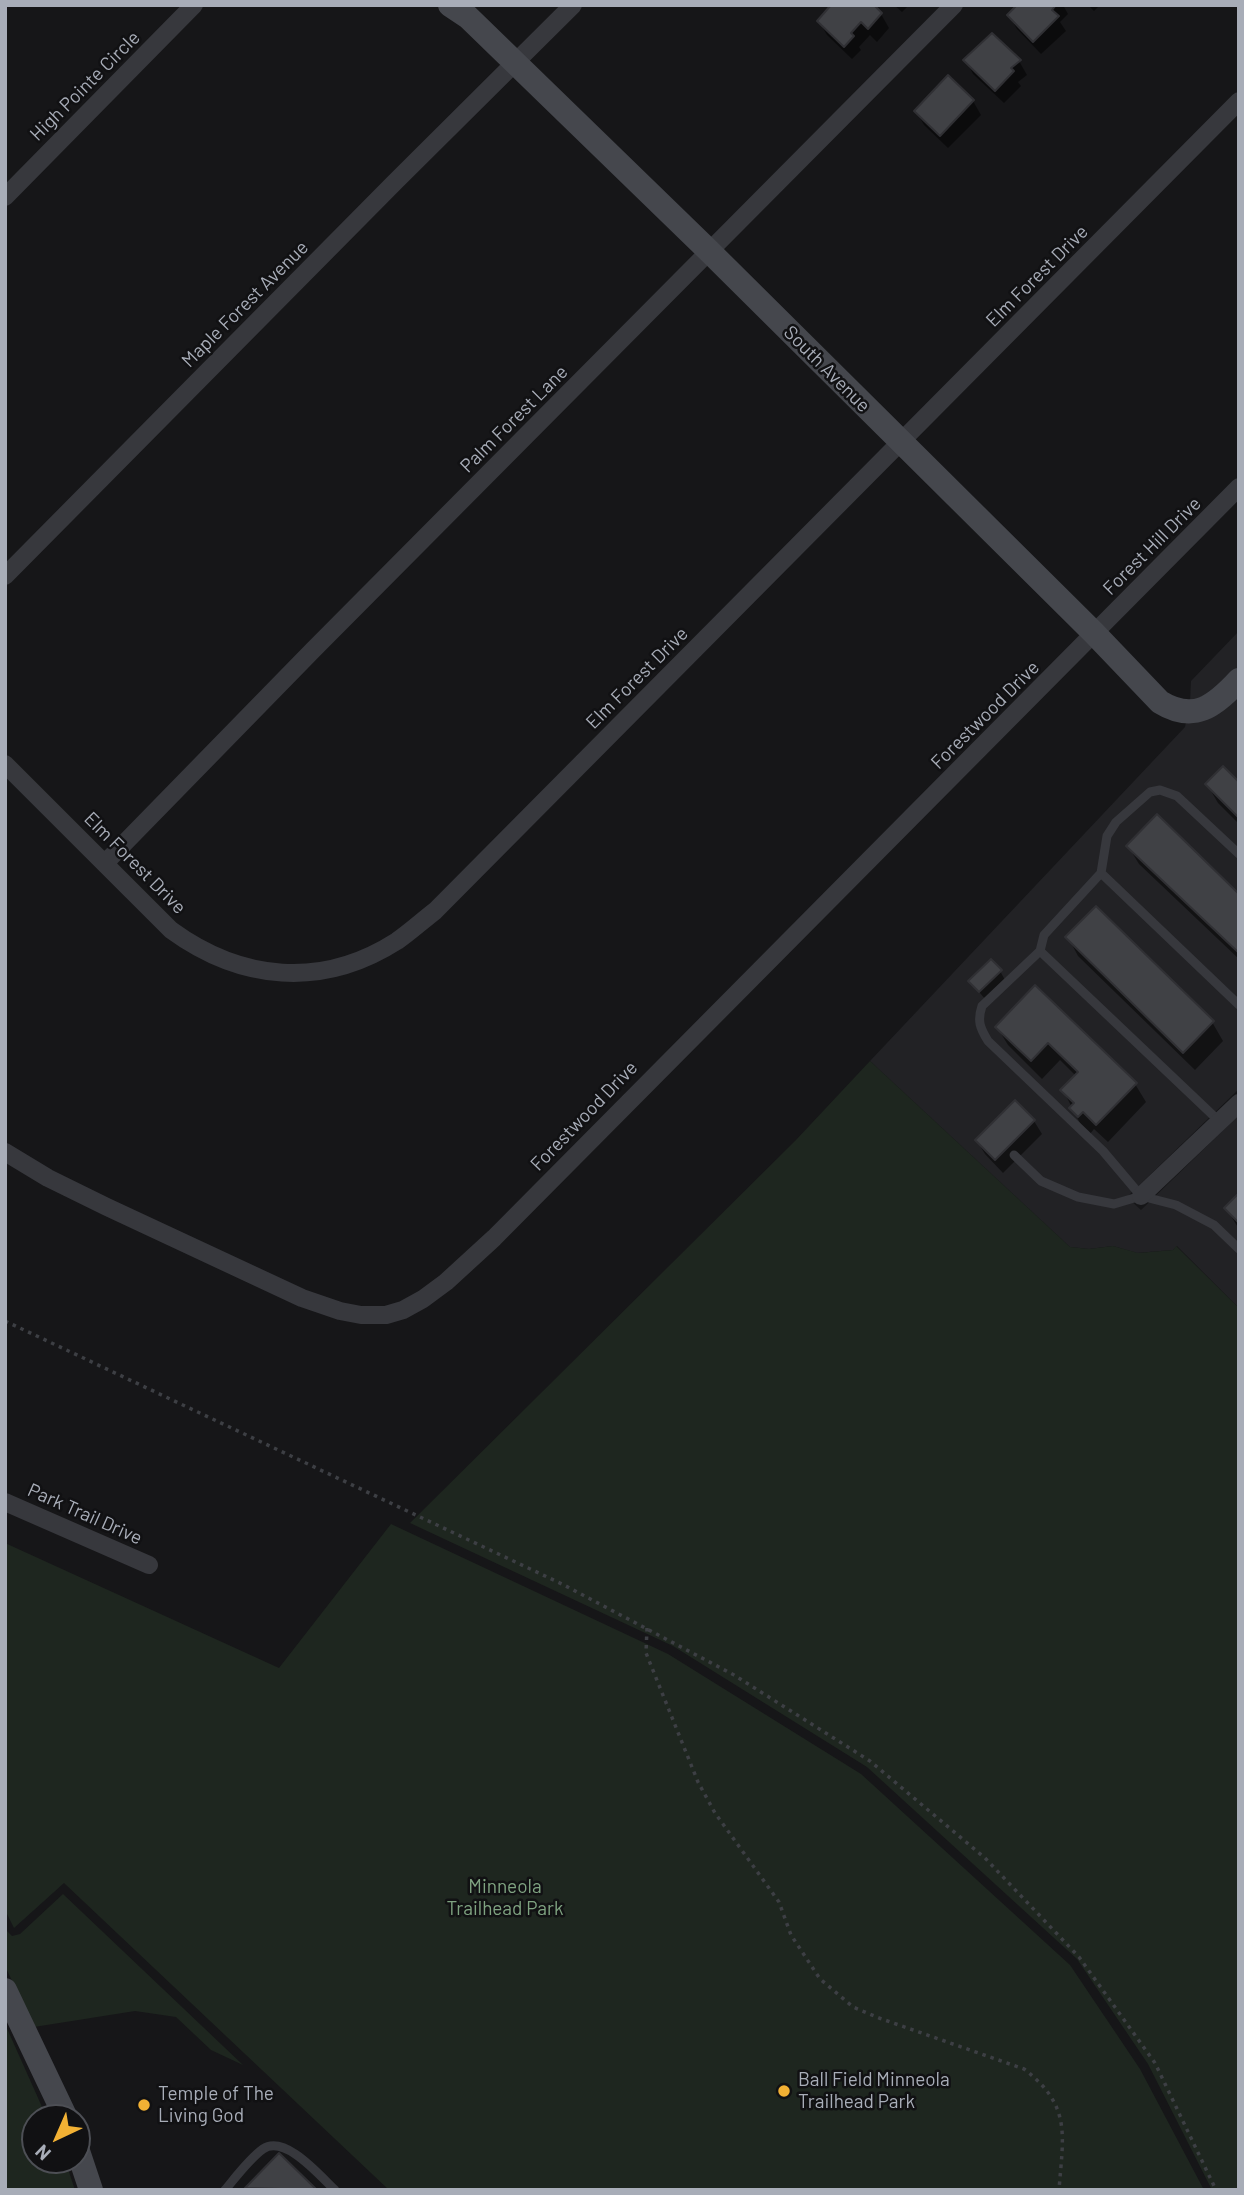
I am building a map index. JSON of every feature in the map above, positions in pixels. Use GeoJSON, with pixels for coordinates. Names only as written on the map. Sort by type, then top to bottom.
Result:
{"type":"FeatureCollection","features":[{"type":"Feature","properties":{"kind":"street","name":"High Pointe Circle"},"geometry":{"type":"LineString","coordinates":[[5,197],[194,5]]}},
{"type":"Feature","properties":{"kind":"street","name":"South Avenue"},"geometry":{"type":"LineString","coordinates":[[450,5],[468,18],[709,251],[1094,633],[1160,702],[1171,709],[1185,712],[1210,706],[1223,698],[1239,680]]}},
{"type":"Feature","properties":{"kind":"street"},"geometry":{"type":"LineString","coordinates":[[516,64],[573,5]]}},
{"type":"Feature","properties":{"kind":"street","name":"Palm Forest Lane"},"geometry":{"type":"LineString","coordinates":[[105,863],[954,5]]}},
{"type":"Feature","properties":{"kind":"street","name":"Maple Forest Avenue"},"geometry":{"type":"LineString","coordinates":[[5,576],[395,181],[516,64]]}},
{"type":"Feature","properties":{"kind":"street","name":"Elm Forest Drive"},"geometry":{"type":"LineString","coordinates":[[5,764],[171,930],[193,946],[221,960],[248,969],[280,974],[313,973],[339,968],[368,957],[398,940],[435,911],[1239,101]]}},
{"type":"Feature","properties":{"kind":"street","name":"Forest Hill Drive"},"geometry":{"type":"LineString","coordinates":[[1094,633],[1239,487]]}},
{"type":"Feature","properties":{"kind":"street","name":"Forestwood Drive"},"geometry":{"type":"LineString","coordinates":[[5,1152],[48,1178],[302,1298],[361,1315],[386,1315],[403,1310],[446,1282],[494,1238],[1094,633]]}},
{"type":"Feature","properties":{"kind":"street"},"geometry":{"type":"LineString","coordinates":[[1141,1196],[1238,1104]]}},
{"type":"Feature","properties":{"kind":"street","name":"Park Trail Drive"},"geometry":{"type":"LineString","coordinates":[[5,1502],[149,1565]]}},
{"type":"Feature","properties":{"kind":"street"},"geometry":{"type":"LineString","coordinates":[[5,1990],[59,2104]]}},
{"type":"Feature","properties":{"kind":"lane"},"geometry":{"type":"LineString","coordinates":[[1141,1196],[1103,1151],[988,1041],[979,1028],[978,1016],[982,1006],[1040,951],[1044,935],[1101,873],[1107,836],[1116,822],[1150,792],[1160,789],[1177,796],[1239,854]]}},
{"type":"Feature","properties":{"kind":"lane"},"geometry":{"type":"LineString","coordinates":[[1101,873],[1239,1005]]}},
{"type":"Feature","properties":{"kind":"lane"},"geometry":{"type":"LineString","coordinates":[[1040,951],[1219,1121]]}},
{"type":"Feature","properties":{"kind":"lane"},"geometry":{"type":"LineString","coordinates":[[1014,1155],[1041,1181],[1078,1197],[1114,1204],[1141,1196],[1176,1205],[1214,1225],[1239,1249]]}},
{"type":"Feature","properties":{"kind":"lane"},"geometry":{"type":"LineString","coordinates":[[225,2190],[263,2149],[275,2146],[293,2151],[335,2190]]}},
{"type":"Feature","properties":{"kind":"path"},"geometry":{"type":"LineString","coordinates":[[5,1321],[562,1584],[734,1675],[870,1761],[985,1858],[1079,1957],[1155,2063],[1216,2190]]}},
{"type":"Feature","properties":{"kind":"path"},"geometry":{"type":"LineString","coordinates":[[647,1628],[646,1653],[698,1782],[715,1813],[779,1902],[791,1935],[820,1979],[853,2007],[1024,2069],[1042,2082],[1061,2116],[1063,2134],[1059,2190]]}},
{"type":"Feature","properties":{"kind":"shaded area"},"geometry":{"type":"Polygon","coordinates":[[[1239,631],[1239,667],[1217,690],[1190,702],[1191,681],[1239,631]]]}},
{"type":"Feature","properties":{"kind":"shaded area"},"geometry":{"type":"Polygon","coordinates":[[[1239,694],[1239,1089],[1127,1197],[1141,1210],[1239,1115],[1239,1308],[1177,1246],[1173,1250],[1137,1253],[1113,1246],[1089,1249],[1070,1247],[870,1061],[1185,727],[1186,722],[1222,712],[1239,694]]]}},
{"type":"Feature","properties":{"kind":"green space"},"geometry":{"type":"Polygon","coordinates":[[[870,1061],[1070,1247],[1089,1249],[1113,1246],[1138,1253],[1173,1250],[1176,1246],[1239,1308],[1239,2190],[1212,2190],[1148,2064],[1077,1959],[867,1767],[673,1646],[410,1523],[796,1140],[870,1061]]]}},
{"type":"Feature","properties":{"kind":"green space","name":"Minneola Trailhead Park"},"geometry":{"type":"Polygon","coordinates":[[[391,1524],[668,1654],[861,1774],[1070,1965],[1140,2069],[1204,2190],[389,2190],[64,1883],[14,1928],[5,1910],[5,1543],[279,1668],[391,1524]]]}},
{"type":"Feature","properties":{"kind":"green space"},"geometry":{"type":"Polygon","coordinates":[[[63,1894],[243,2065],[211,2050],[176,2017],[135,2011],[34,2027],[5,1966],[5,1929],[12,1936],[20,1934],[63,1894]]]}},
{"type":"Feature","properties":{"kind":"green space"},"geometry":{"type":"Polygon","coordinates":[[[5,2024],[41,2104],[21,2104],[21,2174],[70,2174],[75,2190],[5,2190],[5,2024]]]}},
{"type":"Feature","properties":{"kind":"building"},"geometry":{"type":"Polygon","coordinates":[[[831,5],[874,5],[882,13],[868,29],[861,22],[844,47],[817,21],[831,5]]]}},
{"type":"Feature","properties":{"kind":"building"},"geometry":{"type":"Polygon","coordinates":[[[1017,5],[1056,5],[1052,10],[1059,16],[1033,42],[1007,15],[1017,5]]]}},
{"type":"Feature","properties":{"kind":"building"},"geometry":{"type":"Polygon","coordinates":[[[992,33],[1021,60],[1011,68],[1014,71],[995,91],[963,60],[992,33]]]}},
{"type":"Feature","properties":{"kind":"building"},"geometry":{"type":"Polygon","coordinates":[[[948,75],[974,100],[940,136],[914,111],[948,75]]]}},
{"type":"Feature","properties":{"kind":"building"},"geometry":{"type":"Polygon","coordinates":[[[1223,766],[1239,782],[1239,818],[1205,784],[1223,766]]]}},
{"type":"Feature","properties":{"kind":"building"},"geometry":{"type":"Polygon","coordinates":[[[1157,814],[1239,894],[1239,953],[1126,846],[1157,814]]]}},
{"type":"Feature","properties":{"kind":"building"},"geometry":{"type":"Polygon","coordinates":[[[1096,906],[1214,1021],[1183,1053],[1065,937],[1096,906]]]}},
{"type":"Feature","properties":{"kind":"building"},"geometry":{"type":"Polygon","coordinates":[[[991,959],[1002,970],[979,992],[968,981],[991,959]]]}},
{"type":"Feature","properties":{"kind":"building"},"geometry":{"type":"Polygon","coordinates":[[[1035,985],[1137,1083],[1096,1125],[1083,1112],[1078,1117],[1069,1108],[1074,1103],[1060,1090],[1078,1072],[1048,1043],[1031,1061],[995,1027],[1035,985]]]}},
{"type":"Feature","properties":{"kind":"building"},"geometry":{"type":"Polygon","coordinates":[[[1015,1100],[1035,1120],[995,1160],[975,1140],[1015,1100]]]}},
{"type":"Feature","properties":{"kind":"building"},"geometry":{"type":"Polygon","coordinates":[[[1239,1193],[1239,1223],[1224,1208],[1239,1193]]]}},
{"type":"Feature","properties":{"kind":"building"},"geometry":{"type":"Polygon","coordinates":[[[279,2153],[317,2190],[245,2188],[279,2153]]]}},
{"type":"Feature","properties":{"kind":"place","name":"Ball Field Minneola Trailhead Park"},"geometry":{"type":"Point","coordinates":[784,2091]}},
{"type":"Feature","properties":{"kind":"place","name":"Temple of The Living God"},"geometry":{"type":"Point","coordinates":[144,2105]}}]}
